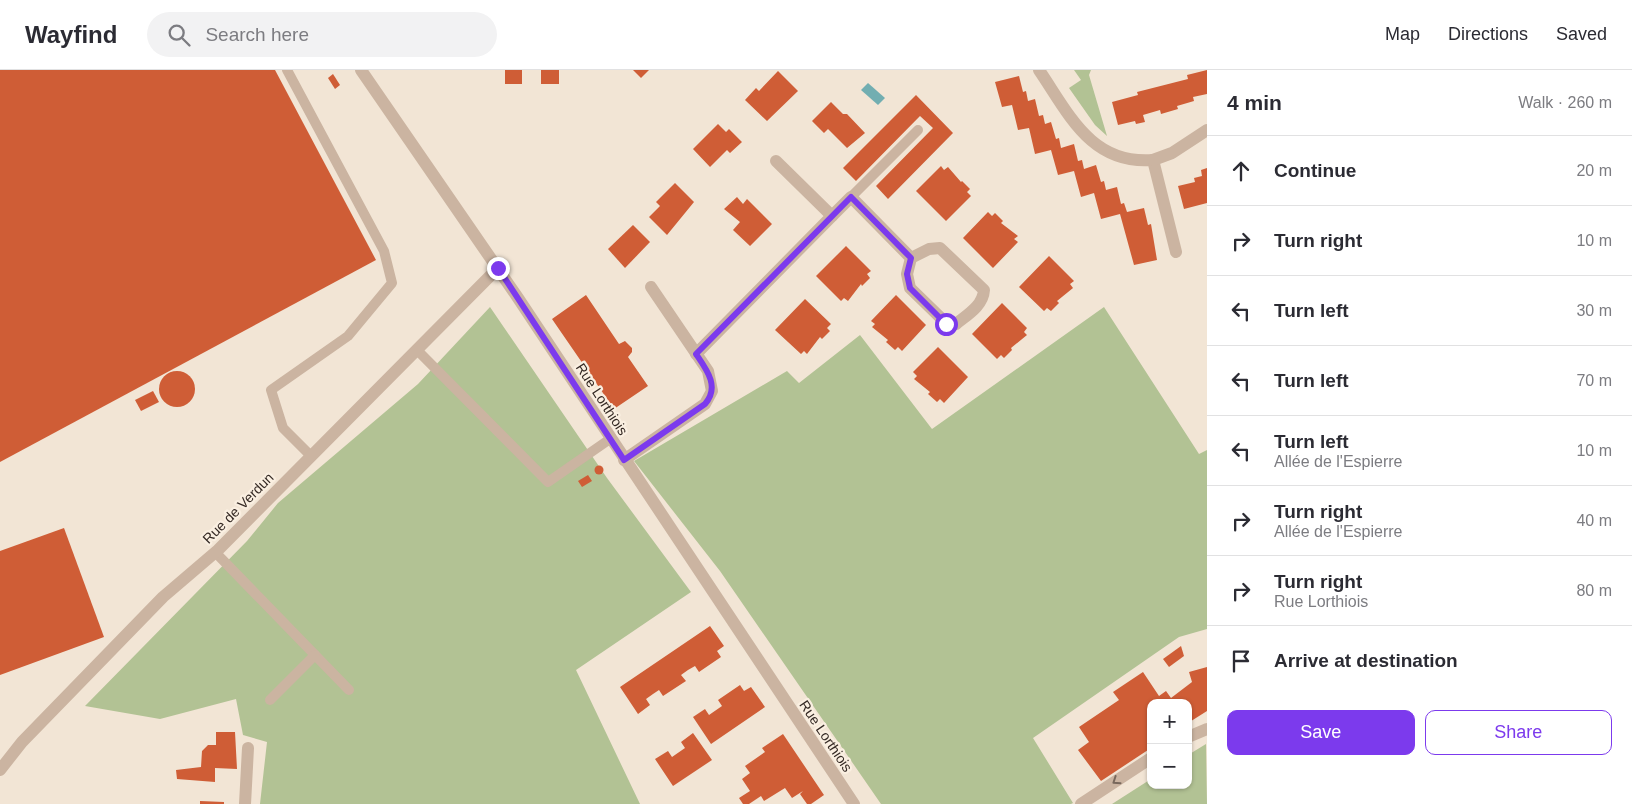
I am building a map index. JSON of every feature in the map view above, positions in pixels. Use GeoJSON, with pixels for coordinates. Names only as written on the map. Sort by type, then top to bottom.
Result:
{"type":"FeatureCollection","features":[{"type":"Feature","properties":{"kind":"street","name":"Rue Lorthiois"},"geometry":{"type":"LineString","coordinates":[[361,70],[498,268],[854,804]]}},
{"type":"Feature","properties":{"kind":"street","name":"Rue Lorthiois"},"geometry":{"type":"LineString","coordinates":[[371,70],[391,111]]}},
{"type":"Feature","properties":{"kind":"street"},"geometry":{"type":"LineString","coordinates":[[1039,70],[1080,129],[1096,145],[1116,157],[1128,160],[1153,160],[1172,153],[1207,130]]}},
{"type":"Feature","properties":{"kind":"street"},"geometry":{"type":"LineString","coordinates":[[1153,160],[1176,252]]}},
{"type":"Feature","properties":{"kind":"street"},"geometry":{"type":"LineString","coordinates":[[776,161],[832,216]]}},
{"type":"Feature","properties":{"kind":"street"},"geometry":{"type":"LineString","coordinates":[[696,354],[851,197],[911,258]]}},
{"type":"Feature","properties":{"kind":"street"},"geometry":{"type":"LineString","coordinates":[[940,248],[984,290],[983,296],[975,309],[956,324],[946,324],[910,288],[907,274],[911,258],[928,249],[940,248]]}},
{"type":"Feature","properties":{"kind":"street","name":"Rue de Verdun"},"geometry":{"type":"LineString","coordinates":[[0,770],[22,742],[163,597],[214,552],[498,268]]}},
{"type":"Feature","properties":{"kind":"street"},"geometry":{"type":"LineString","coordinates":[[624,460],[710,399],[712,391],[711,377],[651,287]]}},
{"type":"Feature","properties":{"kind":"street"},"geometry":{"type":"LineString","coordinates":[[1192,735],[1207,729]]}},
{"type":"Feature","properties":{"kind":"street"},"geometry":{"type":"LineString","coordinates":[[245,804],[248,748]]}},
{"type":"Feature","properties":{"kind":"street"},"geometry":{"type":"LineString","coordinates":[[1081,804],[1147,761]]}},
{"type":"Feature","properties":{"kind":"lane"},"geometry":{"type":"LineString","coordinates":[[287,70],[384,251],[392,283],[348,336],[271,390],[283,428],[310,456]]}},
{"type":"Feature","properties":{"kind":"lane"},"geometry":{"type":"LineString","coordinates":[[851,197],[918,130]]}},
{"type":"Feature","properties":{"kind":"lane"},"geometry":{"type":"LineString","coordinates":[[417,350],[548,482],[610,439]]}},
{"type":"Feature","properties":{"kind":"lane"},"geometry":{"type":"LineString","coordinates":[[214,552],[349,690]]}},
{"type":"Feature","properties":{"kind":"lane"},"geometry":{"type":"LineString","coordinates":[[270,700],[315,655]]}},
{"type":"Feature","properties":{"kind":"green space"},"geometry":{"type":"Polygon","coordinates":[[[1074,70],[1091,70],[1089,75],[1107,136],[1095,125],[1069,88],[1081,80],[1074,70]]]}},
{"type":"Feature","properties":{"kind":"green space"},"geometry":{"type":"Polygon","coordinates":[[[490,307],[607,478],[691,592],[576,670],[640,804],[260,804],[267,742],[243,735],[236,699],[160,719],[85,706],[247,541],[278,503],[418,384],[490,307]]]}},
{"type":"Feature","properties":{"kind":"green space"},"geometry":{"type":"Polygon","coordinates":[[[1104,307],[1199,454],[1207,450],[1207,629],[1179,637],[1033,738],[1073,803],[881,804],[720,571],[634,461],[787,371],[799,383],[860,335],[932,429],[1104,307]]]}},
{"type":"Feature","properties":{"kind":"green space"},"geometry":{"type":"Polygon","coordinates":[[[1206,744],[1207,804],[1112,804],[1147,782],[1147,789],[1192,789],[1192,753],[1206,744]]]}},
{"type":"Feature","properties":{"kind":"water"},"geometry":{"type":"Polygon","coordinates":[[[868,83],[885,98],[878,105],[861,90],[868,83]]]}},
{"type":"Feature","properties":{"kind":"building"},"geometry":{"type":"Polygon","coordinates":[[[0,70],[275,70],[376,260],[0,462],[0,70]]]}},
{"type":"Feature","properties":{"kind":"building"},"geometry":{"type":"Polygon","coordinates":[[[505,70],[522,70],[522,84],[505,84],[505,70]]]}},
{"type":"Feature","properties":{"kind":"building"},"geometry":{"type":"Polygon","coordinates":[[[541,70],[559,70],[559,84],[541,84],[541,70]]]}},
{"type":"Feature","properties":{"kind":"building"},"geometry":{"type":"Polygon","coordinates":[[[633,70],[649,70],[641,78],[633,70]]]}},
{"type":"Feature","properties":{"kind":"building"},"geometry":{"type":"Polygon","coordinates":[[[1207,70],[1207,94],[1193,97],[1194,101],[1177,106],[1178,109],[1161,114],[1160,110],[1143,115],[1145,122],[1136,124],[1135,121],[1118,125],[1112,102],[1138,95],[1137,92],[1188,79],[1187,75],[1207,70]]]}},
{"type":"Feature","properties":{"kind":"building"},"geometry":{"type":"Polygon","coordinates":[[[778,71],[798,91],[767,121],[745,100],[756,88],[759,91],[778,71]]]}},
{"type":"Feature","properties":{"kind":"building"},"geometry":{"type":"Polygon","coordinates":[[[333,74],[340,85],[335,89],[328,78],[333,74]]]}},
{"type":"Feature","properties":{"kind":"building"},"geometry":{"type":"Polygon","coordinates":[[[1019,76],[1023,92],[1026,91],[1028,101],[1035,99],[1039,116],[1043,115],[1045,124],[1051,122],[1056,139],[1059,138],[1061,148],[1074,144],[1078,161],[1082,160],[1084,169],[1096,165],[1101,182],[1104,181],[1106,190],[1117,187],[1121,204],[1124,203],[1127,212],[1144,208],[1148,225],[1151,224],[1157,260],[1134,265],[1120,214],[1101,219],[1094,193],[1081,197],[1074,171],[1058,175],[1051,150],[1035,154],[1029,128],[1018,130],[1012,105],[1002,107],[995,82],[1019,76]]]}},
{"type":"Feature","properties":{"kind":"building"},"geometry":{"type":"Polygon","coordinates":[[[916,95],[953,133],[888,199],[876,186],[933,128],[920,116],[856,181],[843,168],[916,95]]]}},
{"type":"Feature","properties":{"kind":"building"},"geometry":{"type":"Polygon","coordinates":[[[831,102],[843,114],[847,114],[865,133],[847,148],[828,129],[824,133],[812,121],[831,102]]]}},
{"type":"Feature","properties":{"kind":"building"},"geometry":{"type":"Polygon","coordinates":[[[718,124],[726,132],[729,129],[742,142],[730,153],[727,150],[710,167],[693,149],[718,124]]]}},
{"type":"Feature","properties":{"kind":"building"},"geometry":{"type":"Polygon","coordinates":[[[941,166],[944,170],[948,167],[970,189],[967,192],[971,196],[946,221],[916,191],[941,166]]]}},
{"type":"Feature","properties":{"kind":"building"},"geometry":{"type":"Polygon","coordinates":[[[1207,168],[1207,203],[1184,209],[1178,186],[1195,182],[1194,178],[1202,176],[1201,170],[1207,168]]]}},
{"type":"Feature","properties":{"kind":"building"},"geometry":{"type":"Polygon","coordinates":[[[675,183],[694,202],[667,235],[649,217],[660,206],[656,202],[675,183]]]}},
{"type":"Feature","properties":{"kind":"building"},"geometry":{"type":"Polygon","coordinates":[[[737,197],[743,204],[747,199],[772,224],[750,246],[733,230],[740,222],[724,209],[737,197]]]}},
{"type":"Feature","properties":{"kind":"building"},"geometry":{"type":"Polygon","coordinates":[[[988,212],[992,216],[995,213],[1003,221],[1001,223],[1018,236],[1014,239],[1018,242],[993,268],[963,238],[988,212]]]}},
{"type":"Feature","properties":{"kind":"building"},"geometry":{"type":"Polygon","coordinates":[[[633,225],[650,242],[625,268],[608,249],[633,225]]]}},
{"type":"Feature","properties":{"kind":"building"},"geometry":{"type":"Polygon","coordinates":[[[846,246],[871,271],[867,274],[870,278],[862,286],[861,284],[848,301],[844,298],[841,301],[816,276],[846,246]]]}},
{"type":"Feature","properties":{"kind":"building"},"geometry":{"type":"Polygon","coordinates":[[[1049,256],[1074,281],[1070,284],[1073,288],[1057,301],[1059,303],[1051,311],[1047,308],[1044,311],[1019,287],[1049,256]]]}},
{"type":"Feature","properties":{"kind":"building"},"geometry":{"type":"Polygon","coordinates":[[[586,295],[619,344],[625,341],[632,348],[632,352],[628,357],[648,386],[614,409],[552,319],[586,295]]]}},
{"type":"Feature","properties":{"kind":"building"},"geometry":{"type":"Polygon","coordinates":[[[896,295],[926,325],[902,351],[898,347],[895,350],[886,342],[888,340],[872,327],[875,324],[871,321],[896,295]]]}},
{"type":"Feature","properties":{"kind":"building"},"geometry":{"type":"Polygon","coordinates":[[[805,299],[831,324],[827,328],[830,331],[822,339],[820,337],[807,354],[804,351],[801,354],[775,330],[805,299]]]}},
{"type":"Feature","properties":{"kind":"building"},"geometry":{"type":"Polygon","coordinates":[[[1002,303],[1027,328],[1024,332],[1027,335],[1011,348],[1012,350],[1004,358],[1001,355],[997,359],[972,334],[1002,303]]]}},
{"type":"Feature","properties":{"kind":"building"},"geometry":{"type":"Polygon","coordinates":[[[938,347],[968,377],[944,403],[940,399],[937,402],[928,394],[930,392],[914,379],[917,376],[913,372],[938,347]]]}},
{"type":"Feature","properties":{"kind":"building"},"geometry":{"type":"Polygon","coordinates":[[[177,371],[184,372],[190,376],[194,382],[194,396],[190,402],[184,406],[177,407],[170,406],[164,402],[160,396],[159,389],[160,382],[164,376],[170,372],[177,371]]]}},
{"type":"Feature","properties":{"kind":"building"},"geometry":{"type":"Polygon","coordinates":[[[153,391],[159,402],[141,411],[135,400],[153,391]]]}},
{"type":"Feature","properties":{"kind":"building"},"geometry":{"type":"Polygon","coordinates":[[[599,466],[603,470],[599,474],[595,470],[599,466]]]}},
{"type":"Feature","properties":{"kind":"building"},"geometry":{"type":"Polygon","coordinates":[[[588,475],[592,481],[582,487],[578,481],[588,475]]]}},
{"type":"Feature","properties":{"kind":"building"},"geometry":{"type":"Polygon","coordinates":[[[64,528],[104,637],[0,675],[0,551],[64,528]]]}},
{"type":"Feature","properties":{"kind":"building"},"geometry":{"type":"Polygon","coordinates":[[[710,626],[724,646],[717,651],[721,657],[699,672],[695,666],[688,670],[681,675],[686,681],[663,696],[659,690],[653,694],[646,699],[650,705],[638,714],[620,687],[710,626]]]}},
{"type":"Feature","properties":{"kind":"building"},"geometry":{"type":"Polygon","coordinates":[[[1181,646],[1184,656],[1169,667],[1163,659],[1181,646]]]}},
{"type":"Feature","properties":{"kind":"building"},"geometry":{"type":"Polygon","coordinates":[[[1207,667],[1207,711],[1192,720],[1192,699],[1147,699],[1147,751],[1101,781],[1078,750],[1089,742],[1079,727],[1119,700],[1113,692],[1143,672],[1159,696],[1166,691],[1171,698],[1192,682],[1189,672],[1207,667]]]}},
{"type":"Feature","properties":{"kind":"building"},"geometry":{"type":"Polygon","coordinates":[[[740,685],[744,691],[751,687],[765,707],[711,744],[693,717],[705,709],[709,715],[722,706],[718,700],[740,685]]]}},
{"type":"Feature","properties":{"kind":"building"},"geometry":{"type":"Polygon","coordinates":[[[216,732],[235,732],[237,769],[215,768],[215,782],[177,779],[176,770],[201,767],[202,751],[208,745],[216,745],[216,732]]]}},
{"type":"Feature","properties":{"kind":"building"},"geometry":{"type":"Polygon","coordinates":[[[693,733],[712,760],[673,786],[655,759],[668,751],[672,757],[685,748],[681,742],[693,733]]]}},
{"type":"Feature","properties":{"kind":"building"},"geometry":{"type":"Polygon","coordinates":[[[783,734],[824,795],[811,804],[807,804],[800,794],[803,791],[792,798],[785,788],[764,801],[761,796],[749,804],[743,804],[739,798],[750,791],[742,779],[750,773],[745,766],[765,752],[762,748],[783,734]]]}},
{"type":"Feature","properties":{"kind":"building"},"geometry":{"type":"Polygon","coordinates":[[[200,801],[224,802],[224,804],[200,804],[200,801]]]}},
{"type":"Feature","properties":{"kind":"route"},"geometry":{"type":"LineString","coordinates":[[498,268],[624,460],[710,399],[712,391],[711,377],[696,354],[851,197],[911,258],[907,274],[910,288],[946,324]]}}]}
